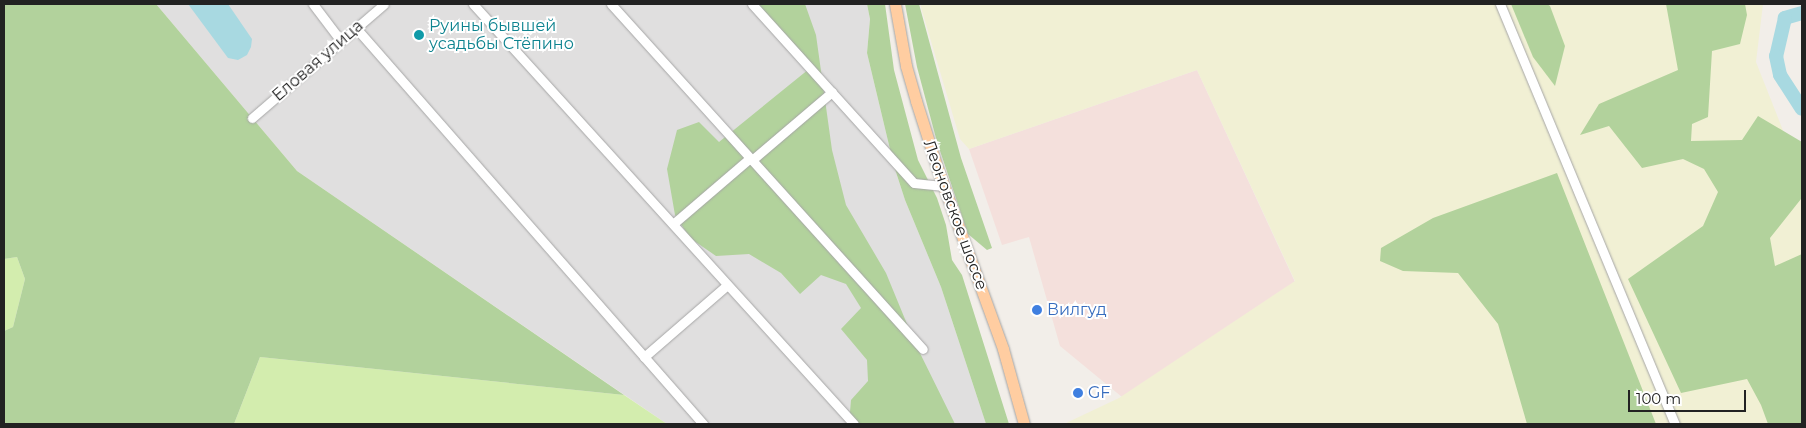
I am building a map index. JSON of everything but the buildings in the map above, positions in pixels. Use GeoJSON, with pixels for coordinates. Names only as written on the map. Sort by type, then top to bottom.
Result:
{"type":"FeatureCollection","features":[{"type":"Feature","properties":{"kind":"main road","name":"Леоновское шоссе"},"geometry":{"type":"LineString","coordinates":[[895,4],[906,66],[916,101],[944,186],[1003,349],[1024,424]]}},
{"type":"Feature","properties":{"kind":"street"},"geometry":{"type":"LineString","coordinates":[[313,4],[341,41]]}},
{"type":"Feature","properties":{"kind":"street","name":"Еловая улица"},"geometry":{"type":"LineString","coordinates":[[252,118],[384,4]]}},
{"type":"Feature","properties":{"kind":"street"},"geometry":{"type":"LineString","coordinates":[[473,4],[854,424]]}},
{"type":"Feature","properties":{"kind":"street"},"geometry":{"type":"LineString","coordinates":[[610,4],[923,349]]}},
{"type":"Feature","properties":{"kind":"street"},"geometry":{"type":"LineString","coordinates":[[752,4],[914,183],[944,186]]}},
{"type":"Feature","properties":{"kind":"street"},"geometry":{"type":"LineString","coordinates":[[1500,4],[1675,424]]}},
{"type":"Feature","properties":{"kind":"street"},"geometry":{"type":"LineString","coordinates":[[356,28],[703,424]]}},
{"type":"Feature","properties":{"kind":"street"},"geometry":{"type":"LineString","coordinates":[[673,224],[832,92]]}},
{"type":"Feature","properties":{"kind":"street"},"geometry":{"type":"LineString","coordinates":[[644,357],[727,284]]}},
{"type":"Feature","properties":{"kind":"shaded area"},"geometry":{"type":"Polygon","coordinates":[[[156,4],[867,4],[870,19],[867,53],[894,166],[905,200],[941,287],[986,424],[667,424],[297,171],[156,4]]]}},
{"type":"Feature","properties":{"kind":"shaded area"},"geometry":{"type":"Polygon","coordinates":[[[1197,70],[1295,282],[1122,397],[1060,346],[1029,237],[1002,245],[969,149],[1197,70]]]}},
{"type":"Feature","properties":{"kind":"green space"},"geometry":{"type":"Polygon","coordinates":[[[4,4],[156,4],[297,171],[624,395],[260,357],[234,424],[4,424],[4,331],[13,327],[25,279],[17,257],[4,259],[4,4]]]}},
{"type":"Feature","properties":{"kind":"green space"},"geometry":{"type":"Polygon","coordinates":[[[753,4],[805,4],[816,35],[832,150],[846,205],[886,273],[914,341],[955,424],[849,424],[851,400],[868,381],[867,360],[841,329],[861,308],[846,284],[821,275],[800,294],[781,273],[749,254],[716,256],[690,238],[675,215],[667,169],[677,130],[699,122],[719,142],[809,69],[753,4]]]}},
{"type":"Feature","properties":{"kind":"green space"},"geometry":{"type":"Polygon","coordinates":[[[867,4],[885,4],[894,70],[918,160],[937,198],[946,225],[952,260],[962,275],[1009,424],[986,424],[941,287],[905,200],[894,166],[867,53],[870,19],[867,4]]]}},
{"type":"Feature","properties":{"kind":"green space"},"geometry":{"type":"Polygon","coordinates":[[[905,4],[919,4],[961,158],[992,248],[987,250],[968,234],[937,142],[917,67],[905,4]]]}},
{"type":"Feature","properties":{"kind":"green space"},"geometry":{"type":"Polygon","coordinates":[[[920,4],[1763,4],[1756,62],[1788,143],[1802,159],[1802,424],[1064,424],[1119,398],[1295,281],[1197,70],[969,149],[960,139],[920,4]]]}},
{"type":"Feature","properties":{"kind":"green space"},"geometry":{"type":"Polygon","coordinates":[[[1511,4],[1547,4],[1550,6],[1565,46],[1555,86],[1533,57],[1511,4]]]}},
{"type":"Feature","properties":{"kind":"green space"},"geometry":{"type":"Polygon","coordinates":[[[1666,4],[1745,4],[1747,15],[1740,44],[1712,51],[1708,117],[1692,124],[1691,141],[1742,140],[1758,116],[1802,142],[1801,199],[1770,238],[1775,266],[1802,254],[1802,424],[1768,424],[1761,405],[1747,379],[1681,393],[1628,279],[1703,226],[1718,192],[1704,169],[1683,159],[1642,168],[1609,126],[1580,135],[1599,104],[1678,70],[1666,4]]]}},
{"type":"Feature","properties":{"kind":"green space"},"geometry":{"type":"Polygon","coordinates":[[[1557,173],[1656,424],[1527,424],[1498,324],[1458,273],[1403,271],[1380,261],[1381,248],[1433,218],[1557,173]]]}},
{"type":"Feature","properties":{"kind":"green space"},"geometry":{"type":"Polygon","coordinates":[[[17,257],[25,279],[13,327],[4,331],[4,259],[17,257]]]}},
{"type":"Feature","properties":{"kind":"green space"},"geometry":{"type":"Polygon","coordinates":[[[260,357],[624,395],[667,424],[234,424],[260,357]]]}},
{"type":"Feature","properties":{"kind":"water"},"geometry":{"type":"Polygon","coordinates":[[[188,4],[228,4],[252,39],[247,55],[238,60],[228,58],[188,4]]]}},
{"type":"Feature","properties":{"kind":"waterway"},"geometry":{"type":"LineString","coordinates":[[1802,13],[1785,18],[1776,56],[1780,75],[1802,109]]}},
{"type":"Feature","properties":{"kind":"place","name":"Руины бывшей усадьбы Стёпино"},"geometry":{"type":"Point","coordinates":[419,35]}},
{"type":"Feature","properties":{"kind":"place","name":"Вилгуд"},"geometry":{"type":"Point","coordinates":[1037,310]}},
{"type":"Feature","properties":{"kind":"place","name":"GF"},"geometry":{"type":"Point","coordinates":[1078,393]}}]}
